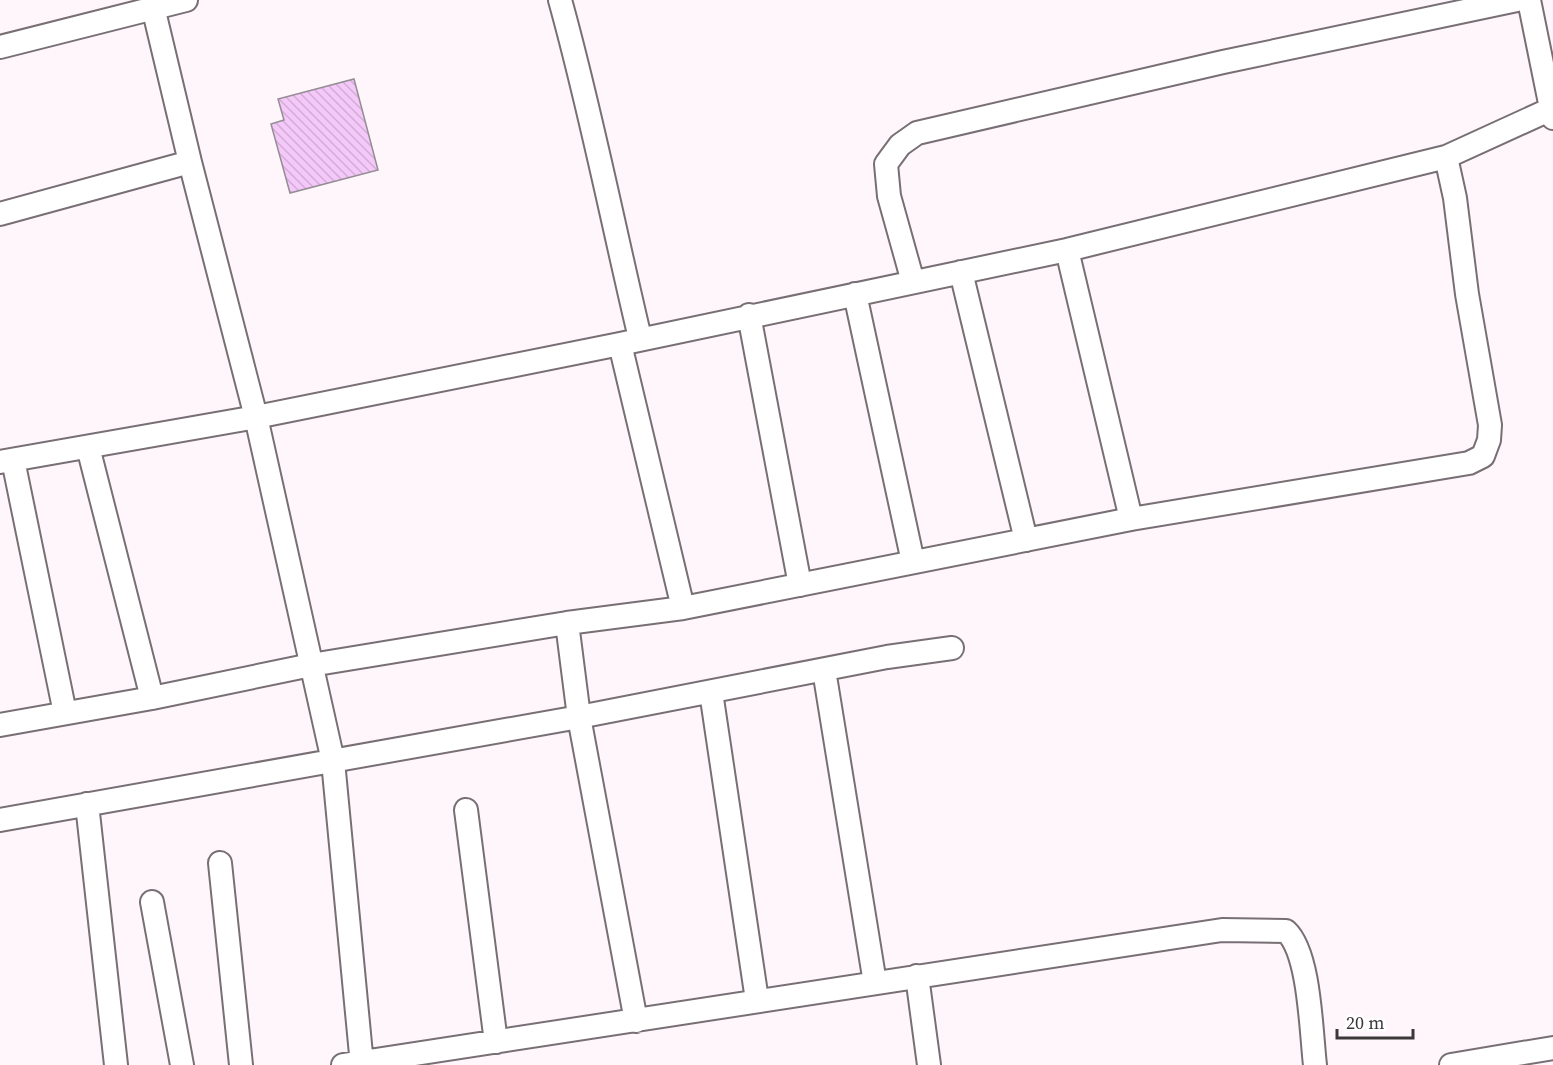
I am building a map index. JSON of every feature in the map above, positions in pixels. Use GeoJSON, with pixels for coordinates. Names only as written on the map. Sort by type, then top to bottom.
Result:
{"type":"FeatureCollection","features":[{"type":"Feature","properties":{"kind":"street"},"geometry":{"type":"LineString","coordinates":[[0,47],[186,0]]}},
{"type":"Feature","properties":{"kind":"street"},"geometry":{"type":"LineString","coordinates":[[560,0],[578,66],[607,201],[630,341],[683,608]]}},
{"type":"Feature","properties":{"kind":"street"},"geometry":{"type":"LineString","coordinates":[[913,282],[888,196],[886,164],[900,145],[917,133],[1223,62],[1517,0]]}},
{"type":"Feature","properties":{"kind":"street"},"geometry":{"type":"LineString","coordinates":[[65,713],[6,461],[256,417],[1067,250],[1446,157],[1552,113],[1528,0]]}},
{"type":"Feature","properties":{"kind":"street"},"geometry":{"type":"LineString","coordinates":[[153,7],[190,162],[256,417],[333,761],[356,1064],[757,1000],[1222,930],[1286,931],[1293,937],[1302,963],[1315,1065]]}},
{"type":"Feature","properties":{"kind":"street"},"geometry":{"type":"LineString","coordinates":[[0,725],[152,698],[311,664],[567,623],[683,608],[1131,519],[1469,463],[1483,456],[1489,440],[1490,425],[1467,294],[1455,198],[1446,157]]}},
{"type":"Feature","properties":{"kind":"street"},"geometry":{"type":"LineString","coordinates":[[0,214],[190,162]]}},
{"type":"Feature","properties":{"kind":"street"},"geometry":{"type":"LineString","coordinates":[[1067,250],[1131,519]]}},
{"type":"Feature","properties":{"kind":"street"},"geometry":{"type":"LineString","coordinates":[[961,272],[1026,540]]}},
{"type":"Feature","properties":{"kind":"street"},"geometry":{"type":"LineString","coordinates":[[855,294],[913,562]]}},
{"type":"Feature","properties":{"kind":"street"},"geometry":{"type":"LineString","coordinates":[[749,315],[800,585]]}},
{"type":"Feature","properties":{"kind":"street"},"geometry":{"type":"LineString","coordinates":[[88,447],[152,698]]}},
{"type":"Feature","properties":{"kind":"street"},"geometry":{"type":"LineString","coordinates":[[567,623],[579,717],[636,1021]]}},
{"type":"Feature","properties":{"kind":"street"},"geometry":{"type":"LineString","coordinates":[[0,820],[579,717],[887,657],[952,648]]}},
{"type":"Feature","properties":{"kind":"street"},"geometry":{"type":"LineString","coordinates":[[824,670],[875,983]]}},
{"type":"Feature","properties":{"kind":"street"},"geometry":{"type":"LineString","coordinates":[[711,692],[757,1000]]}},
{"type":"Feature","properties":{"kind":"street"},"geometry":{"type":"LineString","coordinates":[[87,804],[116,1065]]}},
{"type":"Feature","properties":{"kind":"street"},"geometry":{"type":"LineString","coordinates":[[466,810],[496,1042]]}},
{"type":"Feature","properties":{"kind":"street"},"geometry":{"type":"LineString","coordinates":[[220,863],[241,1065]]}},
{"type":"Feature","properties":{"kind":"street"},"geometry":{"type":"LineString","coordinates":[[152,902],[182,1065]]}},
{"type":"Feature","properties":{"kind":"street"},"geometry":{"type":"LineString","coordinates":[[917,976],[929,1065]]}},
{"type":"Feature","properties":{"kind":"street"},"geometry":{"type":"LineString","coordinates":[[1451,1065],[1553,1048]]}},
{"type":"Feature","properties":{"kind":"building"},"geometry":{"type":"Polygon","coordinates":[[[354,79],[378,170],[290,193],[271,124],[284,120],[278,99],[354,79]]]}}]}
